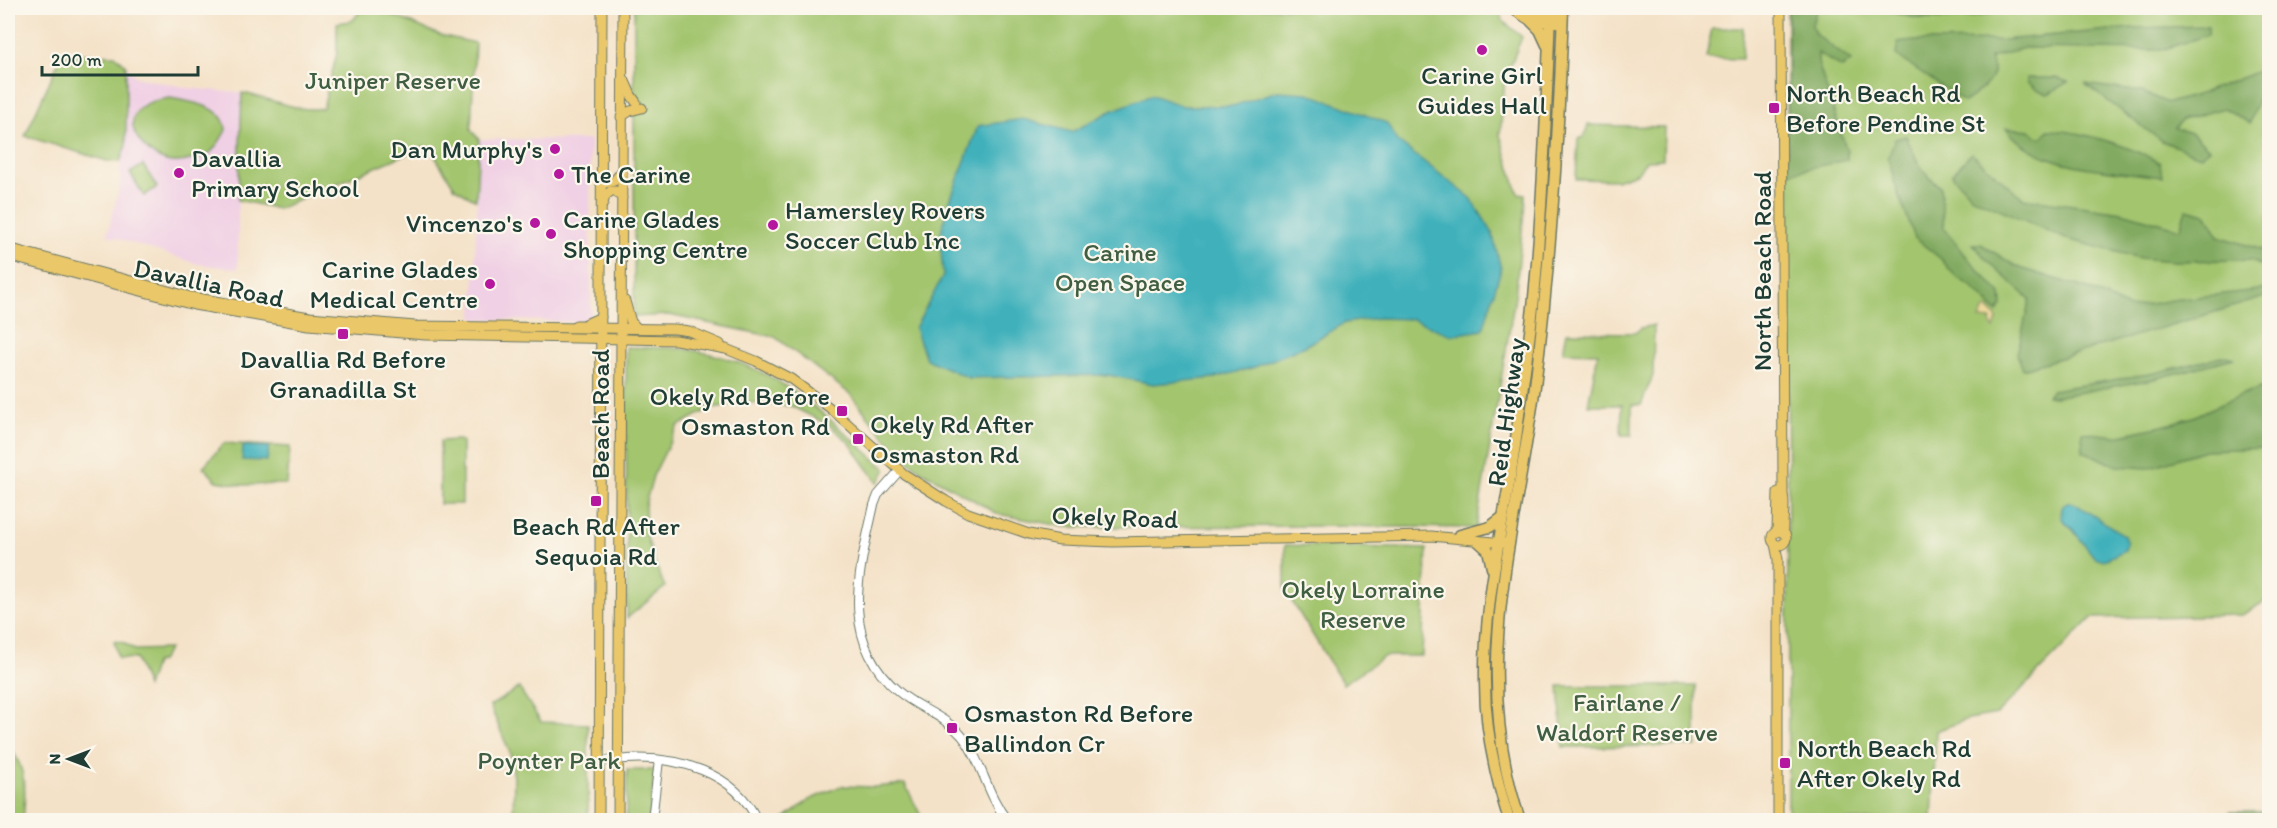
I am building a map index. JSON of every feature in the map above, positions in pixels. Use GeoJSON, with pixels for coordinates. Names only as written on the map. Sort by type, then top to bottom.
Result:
{"type":"FeatureCollection","features":[{"type":"Feature","properties":{"kind":"highway","name":"Reid Highway"},"geometry":{"type":"LineString","coordinates":[[1520,820],[1502,751],[1496,682],[1498,626],[1505,540],[1503,517],[1534,299],[1545,159],[1550,15]]}},
{"type":"Feature","properties":{"kind":"highway","name":"Reid Highway"},"geometry":{"type":"LineString","coordinates":[[1509,820],[1498,786],[1490,747],[1485,696],[1486,643],[1494,574],[1505,540],[1532,405],[1545,290],[1557,138],[1563,16]]}},
{"type":"Feature","properties":{"kind":"highway"},"geometry":{"type":"LineString","coordinates":[[1529,19],[1540,30],[1549,48]]}},
{"type":"Feature","properties":{"kind":"highway"},"geometry":{"type":"LineString","coordinates":[[1455,536],[1490,526],[1503,517]]}},
{"type":"Feature","properties":{"kind":"highway"},"geometry":{"type":"LineString","coordinates":[[1478,541],[1488,550],[1494,574]]}},
{"type":"Feature","properties":{"kind":"main road","name":"Beach Road"},"geometry":{"type":"LineString","coordinates":[[598,820],[602,8]]}},
{"type":"Feature","properties":{"kind":"main road","name":"Beach Road"},"geometry":{"type":"LineString","coordinates":[[618,820],[623,8]]}},
{"type":"Feature","properties":{"kind":"main road"},"geometry":{"type":"LineString","coordinates":[[1510,8],[1529,19],[1550,15],[1563,16]]}},
{"type":"Feature","properties":{"kind":"main road","name":"North Beach Road"},"geometry":{"type":"LineString","coordinates":[[1776,8],[1780,533]]}},
{"type":"Feature","properties":{"kind":"main road","name":"North Beach Road"},"geometry":{"type":"LineString","coordinates":[[1780,533],[1785,509],[1781,8]]}},
{"type":"Feature","properties":{"kind":"main road"},"geometry":{"type":"LineString","coordinates":[[621,117],[639,105],[630,95],[622,74]]}},
{"type":"Feature","properties":{"kind":"main road"},"geometry":{"type":"LineString","coordinates":[[601,184],[614,181],[622,171]]}},
{"type":"Feature","properties":{"kind":"main road"},"geometry":{"type":"LineString","coordinates":[[601,212],[605,196],[610,192],[616,191],[622,198]]}},
{"type":"Feature","properties":{"kind":"main road","name":"Davallia Road"},"geometry":{"type":"LineString","coordinates":[[8,248],[191,297],[310,317],[386,325],[539,328],[621,333]]}},
{"type":"Feature","properties":{"kind":"main road"},"geometry":{"type":"LineString","coordinates":[[621,254],[626,311],[637,328]]}},
{"type":"Feature","properties":{"kind":"main road","name":"Davallia Road"},"geometry":{"type":"LineString","coordinates":[[8,256],[194,306],[262,318],[399,333],[586,337],[601,333]]}},
{"type":"Feature","properties":{"kind":"main road"},"geometry":{"type":"LineString","coordinates":[[539,328],[559,324],[583,325],[601,316]]}},
{"type":"Feature","properties":{"kind":"main road","name":"Okely Road"},"geometry":{"type":"LineString","coordinates":[[621,333],[637,328],[689,331],[722,345],[726,349]]}},
{"type":"Feature","properties":{"kind":"main road","name":"Okely Road"},"geometry":{"type":"LineString","coordinates":[[621,333],[726,349],[769,367],[808,391],[902,472],[946,501],[968,513],[1029,534],[1060,540],[1113,542],[1455,536],[1505,540]]}},
{"type":"Feature","properties":{"kind":"main road"},"geometry":{"type":"LineString","coordinates":[[586,337],[597,352],[596,376],[600,390]]}},
{"type":"Feature","properties":{"kind":"main road"},"geometry":{"type":"LineString","coordinates":[[621,349],[634,342],[672,339]]}},
{"type":"Feature","properties":{"kind":"main road"},"geometry":{"type":"LineString","coordinates":[[1780,533],[1773,537],[1779,544],[1784,820]]}},
{"type":"Feature","properties":{"kind":"main road","name":"Okely Road"},"geometry":{"type":"LineString","coordinates":[[1455,536],[1478,541],[1505,540]]}},
{"type":"Feature","properties":{"kind":"main road"},"geometry":{"type":"LineString","coordinates":[[1778,820],[1779,544]]}},
{"type":"Feature","properties":{"kind":"street"},"geometry":{"type":"LineString","coordinates":[[902,472],[878,495],[874,505],[859,582],[859,627],[871,658],[887,680],[906,697],[940,716],[962,736],[976,759],[996,805],[1007,820]]}},
{"type":"Feature","properties":{"kind":"street"},"geometry":{"type":"LineString","coordinates":[[902,472],[882,497],[877,511],[862,594],[862,620],[867,638],[877,658],[892,679],[905,691],[951,720],[966,736],[976,751],[998,800],[1012,820]]}},
{"type":"Feature","properties":{"kind":"street"},"geometry":{"type":"LineString","coordinates":[[600,761],[625,759],[685,764],[710,773],[747,803],[754,820]]}},
{"type":"Feature","properties":{"kind":"street"},"geometry":{"type":"LineString","coordinates":[[654,820],[661,762]]}},
{"type":"Feature","properties":{"kind":"shaded area","name":"Davallia Primary School"},"geometry":{"type":"Polygon","coordinates":[[[126,65],[136,77],[189,88],[242,93],[238,269],[198,264],[107,235],[120,185],[120,162],[126,145],[126,65]]]}},
{"type":"Feature","properties":{"kind":"shaded area","name":"Carine Glades Shopping Centre"},"geometry":{"type":"Polygon","coordinates":[[[479,139],[590,140],[591,322],[473,319],[479,139]]]}},
{"type":"Feature","properties":{"kind":"green space","name":"Juniper Reserve"},"geometry":{"type":"Polygon","coordinates":[[[363,8],[375,8],[440,35],[475,43],[471,130],[479,139],[476,200],[455,188],[434,155],[425,146],[278,209],[238,200],[242,93],[293,107],[323,108],[337,53],[337,23],[352,21],[363,8]]]}},
{"type":"Feature","properties":{"kind":"green space","name":"Carine Open Space"},"geometry":{"type":"Polygon","coordinates":[[[634,8],[1500,8],[1502,20],[1522,37],[1505,79],[1500,135],[1518,193],[1525,194],[1525,203],[1515,297],[1476,528],[1066,527],[998,514],[922,471],[898,453],[850,394],[775,337],[669,315],[634,317],[634,8]]]}},
{"type":"Feature","properties":{"kind":"green space"},"geometry":{"type":"Polygon","coordinates":[[[1787,8],[2269,8],[2269,599],[2242,615],[2092,618],[1997,714],[1968,719],[1936,731],[1932,820],[1788,820],[1787,8]]]}},
{"type":"Feature","properties":{"kind":"green space"},"geometry":{"type":"Polygon","coordinates":[[[1788,8],[1817,8],[1812,25],[1815,34],[1851,61],[1842,68],[1818,53],[1818,63],[1847,151],[1847,160],[1787,173],[1788,8]]]}},
{"type":"Feature","properties":{"kind":"green space"},"geometry":{"type":"Polygon","coordinates":[[[1882,8],[2019,8],[1985,15],[1932,19],[1898,14],[1882,8]]]}},
{"type":"Feature","properties":{"kind":"green space"},"geometry":{"type":"Polygon","coordinates":[[[2208,26],[2208,35],[2161,50],[2024,48],[1990,58],[1993,65],[1991,78],[1982,89],[1964,102],[1896,55],[1898,43],[1912,41],[2003,40],[2131,28],[2208,26]]]}},
{"type":"Feature","properties":{"kind":"green space"},"geometry":{"type":"Polygon","coordinates":[[[1712,28],[1743,28],[1742,59],[1706,58],[1712,28]]]}},
{"type":"Feature","properties":{"kind":"green space"},"geometry":{"type":"Polygon","coordinates":[[[62,54],[115,55],[126,65],[126,145],[120,162],[107,161],[25,136],[62,54]]]}},
{"type":"Feature","properties":{"kind":"green space"},"geometry":{"type":"Polygon","coordinates":[[[2269,67],[2269,93],[2260,93],[2250,123],[2224,108],[2182,120],[2175,128],[2193,134],[2209,149],[2200,156],[2162,141],[2085,84],[2142,92],[2168,103],[2194,96],[2269,67]]]}},
{"type":"Feature","properties":{"kind":"green space"},"geometry":{"type":"Polygon","coordinates":[[[2027,78],[2057,78],[2068,82],[2048,94],[2038,91],[2027,82],[2027,78]]]}},
{"type":"Feature","properties":{"kind":"green space"},"geometry":{"type":"Polygon","coordinates":[[[170,98],[205,106],[219,115],[226,130],[213,151],[202,157],[172,162],[159,158],[144,147],[134,132],[135,115],[140,108],[150,102],[170,98]]]}},
{"type":"Feature","properties":{"kind":"green space"},"geometry":{"type":"Polygon","coordinates":[[[1588,125],[1664,127],[1663,159],[1647,160],[1637,173],[1616,180],[1576,179],[1578,139],[1584,137],[1588,125]]]}},
{"type":"Feature","properties":{"kind":"green space"},"geometry":{"type":"Polygon","coordinates":[[[2006,128],[2030,130],[2037,137],[2043,137],[2048,130],[2106,140],[2160,163],[2162,177],[2099,170],[2057,161],[2037,153],[2020,142],[2006,128]]]}},
{"type":"Feature","properties":{"kind":"green space"},"geometry":{"type":"Polygon","coordinates":[[[1906,136],[1923,170],[1940,186],[1944,228],[2001,294],[2002,305],[1997,312],[1971,286],[1956,277],[1941,259],[1915,238],[1897,191],[1888,158],[1895,139],[1906,136]]]}},
{"type":"Feature","properties":{"kind":"green space"},"geometry":{"type":"Polygon","coordinates":[[[1971,153],[2023,198],[2122,212],[2180,229],[2186,209],[2206,214],[2219,236],[2262,250],[2269,256],[2269,271],[2251,260],[2174,261],[2140,258],[2066,239],[1972,197],[1952,175],[1971,153]]]}},
{"type":"Feature","properties":{"kind":"green space"},"geometry":{"type":"Polygon","coordinates":[[[143,165],[157,187],[144,196],[130,173],[143,165]]]}},
{"type":"Feature","properties":{"kind":"green space"},"geometry":{"type":"Polygon","coordinates":[[[1972,244],[1981,244],[2017,267],[2088,289],[2129,308],[2172,300],[2266,289],[2269,296],[2023,369],[2017,354],[2030,299],[1972,244]]]}},
{"type":"Feature","properties":{"kind":"green space"},"geometry":{"type":"Polygon","coordinates":[[[1654,325],[1653,375],[1641,405],[1632,405],[1632,435],[1621,435],[1622,405],[1588,405],[1598,353],[1563,352],[1567,332],[1635,333],[1641,328],[1654,325]]]}},
{"type":"Feature","properties":{"kind":"green space"},"geometry":{"type":"Polygon","coordinates":[[[626,347],[690,350],[749,366],[774,379],[820,411],[886,469],[878,483],[849,442],[829,425],[791,406],[742,402],[709,409],[678,426],[653,476],[645,505],[646,534],[665,587],[627,618],[626,347]]]}},
{"type":"Feature","properties":{"kind":"green space"},"geometry":{"type":"Polygon","coordinates":[[[2225,356],[2234,358],[2154,379],[2054,397],[2047,396],[2052,390],[2155,373],[2225,356]]]}},
{"type":"Feature","properties":{"kind":"green space"},"geometry":{"type":"Polygon","coordinates":[[[2269,385],[2269,448],[2205,450],[2148,468],[2117,466],[2083,451],[2082,432],[2116,436],[2162,426],[2193,417],[2269,385]]]}},
{"type":"Feature","properties":{"kind":"green space"},"geometry":{"type":"Polygon","coordinates":[[[440,441],[462,441],[462,504],[440,504],[440,441]]]}},
{"type":"Feature","properties":{"kind":"green space"},"geometry":{"type":"Polygon","coordinates":[[[224,443],[290,447],[287,484],[241,485],[217,481],[203,467],[224,443]]]}},
{"type":"Feature","properties":{"kind":"green space","name":"Okely Lorraine Reserve"},"geometry":{"type":"Polygon","coordinates":[[[1285,545],[1427,549],[1422,656],[1385,656],[1343,684],[1285,590],[1285,545]]]}},
{"type":"Feature","properties":{"kind":"green space"},"geometry":{"type":"Polygon","coordinates":[[[114,641],[122,642],[135,650],[169,649],[161,661],[155,663],[147,687],[136,659],[118,658],[114,641]]]}},
{"type":"Feature","properties":{"kind":"green space","name":"Fairlane / Waldorf Reserve"},"geometry":{"type":"Polygon","coordinates":[[[1559,686],[1696,686],[1696,746],[1563,747],[1559,686]]]}},
{"type":"Feature","properties":{"kind":"green space","name":"Poynter Park"},"geometry":{"type":"Polygon","coordinates":[[[519,688],[541,722],[588,724],[588,820],[513,820],[514,778],[510,753],[490,706],[519,688]]]}},
{"type":"Feature","properties":{"kind":"green space"},"geometry":{"type":"Polygon","coordinates":[[[8,748],[20,764],[24,782],[23,820],[8,820],[8,748]]]}},
{"type":"Feature","properties":{"kind":"green space"},"geometry":{"type":"Polygon","coordinates":[[[627,770],[655,770],[649,820],[626,820],[627,770]]]}},
{"type":"Feature","properties":{"kind":"green space"},"geometry":{"type":"Polygon","coordinates":[[[905,784],[923,820],[783,820],[809,800],[841,786],[875,787],[905,784]]]}},
{"type":"Feature","properties":{"kind":"green space"},"geometry":{"type":"Polygon","coordinates":[[[2230,812],[2269,812],[2269,820],[2226,820],[2230,812]]]}},
{"type":"Feature","properties":{"kind":"sand"},"geometry":{"type":"Polygon","coordinates":[[[1989,308],[1997,319],[1994,329],[1990,323],[1991,320],[1980,319],[1985,309],[1989,308]]]}},
{"type":"Feature","properties":{"kind":"water"},"geometry":{"type":"Polygon","coordinates":[[[1277,91],[1308,93],[1387,123],[1397,141],[1471,198],[1492,232],[1501,269],[1483,330],[1451,335],[1412,319],[1378,318],[1345,323],[1303,347],[1255,367],[1215,378],[1153,384],[1108,375],[969,378],[926,359],[915,328],[943,276],[940,236],[949,203],[978,126],[1023,119],[1072,132],[1111,111],[1152,95],[1183,106],[1233,106],[1277,91]]]}},
{"type":"Feature","properties":{"kind":"water"},"geometry":{"type":"Polygon","coordinates":[[[243,446],[269,447],[267,461],[242,460],[243,446]]]}},
{"type":"Feature","properties":{"kind":"water"},"geometry":{"type":"Polygon","coordinates":[[[2067,503],[2074,503],[2124,535],[2127,544],[2125,550],[2107,559],[2095,558],[2061,518],[2062,507],[2067,503]]]}},
{"type":"Feature","properties":{"kind":"place","name":"Carine Girl Guides Hall"},"geometry":{"type":"Point","coordinates":[1482,50]}},
{"type":"Feature","properties":{"kind":"place","name":"North Beach Rd Before Pendine St"},"geometry":{"type":"Point","coordinates":[1774,108]}},
{"type":"Feature","properties":{"kind":"place","name":"Dan Murphy's"},"geometry":{"type":"Point","coordinates":[555,149]}},
{"type":"Feature","properties":{"kind":"place","name":"Davallia Primary School"},"geometry":{"type":"Point","coordinates":[179,173]}},
{"type":"Feature","properties":{"kind":"place","name":"The Carine"},"geometry":{"type":"Point","coordinates":[559,174]}},
{"type":"Feature","properties":{"kind":"place","name":"Vincenzo's"},"geometry":{"type":"Point","coordinates":[535,223]}},
{"type":"Feature","properties":{"kind":"place","name":"Hamersley Rovers Soccer Club Inc"},"geometry":{"type":"Point","coordinates":[773,225]}},
{"type":"Feature","properties":{"kind":"place","name":"Carine Glades Shopping Centre"},"geometry":{"type":"Point","coordinates":[551,234]}},
{"type":"Feature","properties":{"kind":"place","name":"Carine Glades Medical Centre"},"geometry":{"type":"Point","coordinates":[490,284]}},
{"type":"Feature","properties":{"kind":"place","name":"Davallia Rd Before Granadilla St"},"geometry":{"type":"Point","coordinates":[343,334]}},
{"type":"Feature","properties":{"kind":"place","name":"Okely Rd Before Osmaston Rd"},"geometry":{"type":"Point","coordinates":[842,411]}},
{"type":"Feature","properties":{"kind":"place","name":"Okely Rd After Osmaston Rd"},"geometry":{"type":"Point","coordinates":[858,439]}},
{"type":"Feature","properties":{"kind":"place","name":"Beach Rd After Sequoia Rd"},"geometry":{"type":"Point","coordinates":[596,501]}},
{"type":"Feature","properties":{"kind":"place","name":"Osmaston Rd Before Ballindon Cr"},"geometry":{"type":"Point","coordinates":[952,728]}},
{"type":"Feature","properties":{"kind":"place","name":"North Beach Rd After Okely Rd"},"geometry":{"type":"Point","coordinates":[1785,763]}}]}
